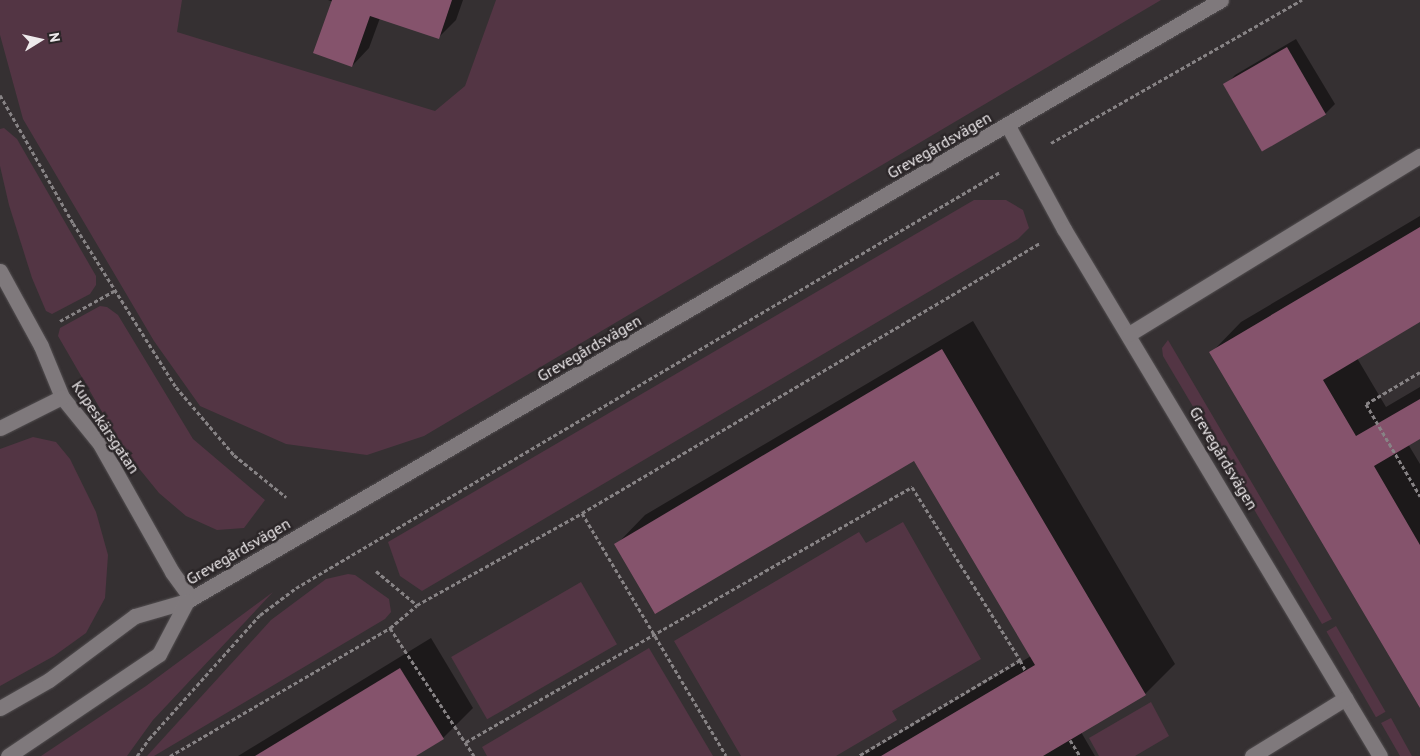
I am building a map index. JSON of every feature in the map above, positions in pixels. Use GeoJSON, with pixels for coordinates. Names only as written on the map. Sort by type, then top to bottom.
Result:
{"type":"FeatureCollection","features":[{"type":"Feature","properties":{"kind":"street","name":"Grevegårdsvägen"},"geometry":{"type":"LineString","coordinates":[[0,708],[49,680],[135,616],[189,600],[1008,126],[1221,0]]}},
{"type":"Feature","properties":{"kind":"street","name":"Grevegårdsvägen"},"geometry":{"type":"LineString","coordinates":[[1008,126],[1064,229],[1129,334],[1380,756]]}},
{"type":"Feature","properties":{"kind":"street"},"geometry":{"type":"LineString","coordinates":[[1129,334],[1420,156]]}},
{"type":"Feature","properties":{"kind":"street","name":"Kupeskärsgatan"},"geometry":{"type":"LineString","coordinates":[[0,272],[35,335],[62,397],[100,444],[189,600]]}},
{"type":"Feature","properties":{"kind":"street"},"geometry":{"type":"LineString","coordinates":[[0,428],[62,397]]}},
{"type":"Feature","properties":{"kind":"street","name":"Grevegårdsvägen"},"geometry":{"type":"LineString","coordinates":[[8,756],[159,654],[189,600]]}},
{"type":"Feature","properties":{"kind":"street"},"geometry":{"type":"LineString","coordinates":[[1252,756],[1346,698]]}},
{"type":"Feature","properties":{"kind":"path"},"geometry":{"type":"LineString","coordinates":[[137,756],[149,739],[260,616],[296,588],[1026,157],[1302,0]]}},
{"type":"Feature","properties":{"kind":"path"},"geometry":{"type":"LineString","coordinates":[[0,95],[114,291],[176,387],[234,455],[286,497]]}},
{"type":"Feature","properties":{"kind":"path"},"geometry":{"type":"LineString","coordinates":[[170,756],[390,628],[417,604],[582,513],[1064,229]]}},
{"type":"Feature","properties":{"kind":"path"},"geometry":{"type":"LineString","coordinates":[[35,335],[114,291]]}},
{"type":"Feature","properties":{"kind":"path"},"geometry":{"type":"LineString","coordinates":[[1420,372],[1366,404],[1420,496]]}},
{"type":"Feature","properties":{"kind":"path"},"geometry":{"type":"LineString","coordinates":[[466,742],[912,487],[1025,670]]}},
{"type":"Feature","properties":{"kind":"path"},"geometry":{"type":"LineString","coordinates":[[582,513],[726,756]]}},
{"type":"Feature","properties":{"kind":"path"},"geometry":{"type":"LineString","coordinates":[[376,571],[417,604]]}},
{"type":"Feature","properties":{"kind":"path"},"geometry":{"type":"LineString","coordinates":[[390,628],[474,756]]}},
{"type":"Feature","properties":{"kind":"path"},"geometry":{"type":"LineString","coordinates":[[858,756],[1020,660]]}},
{"type":"Feature","properties":{"kind":"path"},"geometry":{"type":"LineString","coordinates":[[1070,740],[1080,756]]}},
{"type":"Feature","properties":{"kind":"shaded area"},"geometry":{"type":"Polygon","coordinates":[[[0,0],[182,0],[177,32],[435,111],[465,86],[496,0],[1161,0],[424,436],[367,455],[286,444],[200,406],[154,341],[23,119],[0,35],[0,0]]]}},
{"type":"Feature","properties":{"kind":"shaded area"},"geometry":{"type":"Polygon","coordinates":[[[4,128],[17,139],[96,276],[96,285],[90,294],[52,314],[46,311],[32,278],[9,205],[0,166],[0,129],[4,128]]]}},
{"type":"Feature","properties":{"kind":"shaded area"},"geometry":{"type":"Polygon","coordinates":[[[974,200],[1006,200],[1023,210],[1029,228],[1018,239],[422,591],[400,576],[388,542],[974,200]]]}},
{"type":"Feature","properties":{"kind":"shaded area"},"geometry":{"type":"Polygon","coordinates":[[[100,306],[107,307],[118,315],[193,439],[265,500],[244,528],[217,530],[186,516],[159,493],[124,450],[58,336],[60,328],[100,306]]]}},
{"type":"Feature","properties":{"kind":"shaded area"},"geometry":{"type":"Polygon","coordinates":[[[1168,340],[1332,619],[1322,624],[1163,356],[1162,348],[1168,340]]]}},
{"type":"Feature","properties":{"kind":"shaded area"},"geometry":{"type":"Polygon","coordinates":[[[33,437],[56,442],[70,459],[96,512],[108,555],[105,598],[86,633],[54,656],[0,686],[0,449],[33,437]]]}},
{"type":"Feature","properties":{"kind":"shaded area"},"geometry":{"type":"Polygon","coordinates":[[[903,522],[981,659],[892,711],[897,720],[836,756],[741,756],[674,641],[859,532],[866,543],[903,522]]]}},
{"type":"Feature","properties":{"kind":"shaded area"},"geometry":{"type":"Polygon","coordinates":[[[348,574],[355,575],[389,599],[391,612],[385,619],[154,756],[147,756],[271,620],[326,579],[348,574]]]}},
{"type":"Feature","properties":{"kind":"shaded area"},"geometry":{"type":"Polygon","coordinates":[[[581,582],[617,644],[487,719],[451,657],[581,582]]]}},
{"type":"Feature","properties":{"kind":"shaded area"},"geometry":{"type":"Polygon","coordinates":[[[273,592],[153,720],[127,756],[41,756],[146,686],[273,592]]]}},
{"type":"Feature","properties":{"kind":"shaded area"},"geometry":{"type":"Polygon","coordinates":[[[1336,626],[1386,712],[1376,717],[1326,632],[1336,626]]]}},
{"type":"Feature","properties":{"kind":"shaded area"},"geometry":{"type":"Polygon","coordinates":[[[649,648],[713,756],[487,756],[482,747],[649,648]]]}},
{"type":"Feature","properties":{"kind":"shaded area"},"geometry":{"type":"Polygon","coordinates":[[[1151,702],[1169,736],[1135,756],[1099,756],[1089,738],[1151,702]]]}},
{"type":"Feature","properties":{"kind":"shaded area"},"geometry":{"type":"Polygon","coordinates":[[[1391,718],[1412,756],[1400,756],[1381,723],[1391,718]]]}},
{"type":"Feature","properties":{"kind":"building"},"geometry":{"type":"Polygon","coordinates":[[[332,0],[452,0],[439,39],[370,16],[352,67],[313,53],[332,0]]]}},
{"type":"Feature","properties":{"kind":"building"},"geometry":{"type":"Polygon","coordinates":[[[1287,47],[1326,115],[1262,152],[1223,84],[1287,47]]]}},
{"type":"Feature","properties":{"kind":"building"},"geometry":{"type":"Polygon","coordinates":[[[1420,227],[1420,322],[1323,380],[1356,436],[1420,399],[1420,439],[1374,466],[1420,545],[1420,708],[1209,352],[1420,227]]]}},
{"type":"Feature","properties":{"kind":"building"},"geometry":{"type":"Polygon","coordinates":[[[942,349],[1146,695],[1043,756],[881,756],[1035,665],[914,461],[655,614],[614,544],[942,349]]]}},
{"type":"Feature","properties":{"kind":"building"},"geometry":{"type":"Polygon","coordinates":[[[400,668],[444,739],[416,756],[255,756],[400,668]]]}}]}
